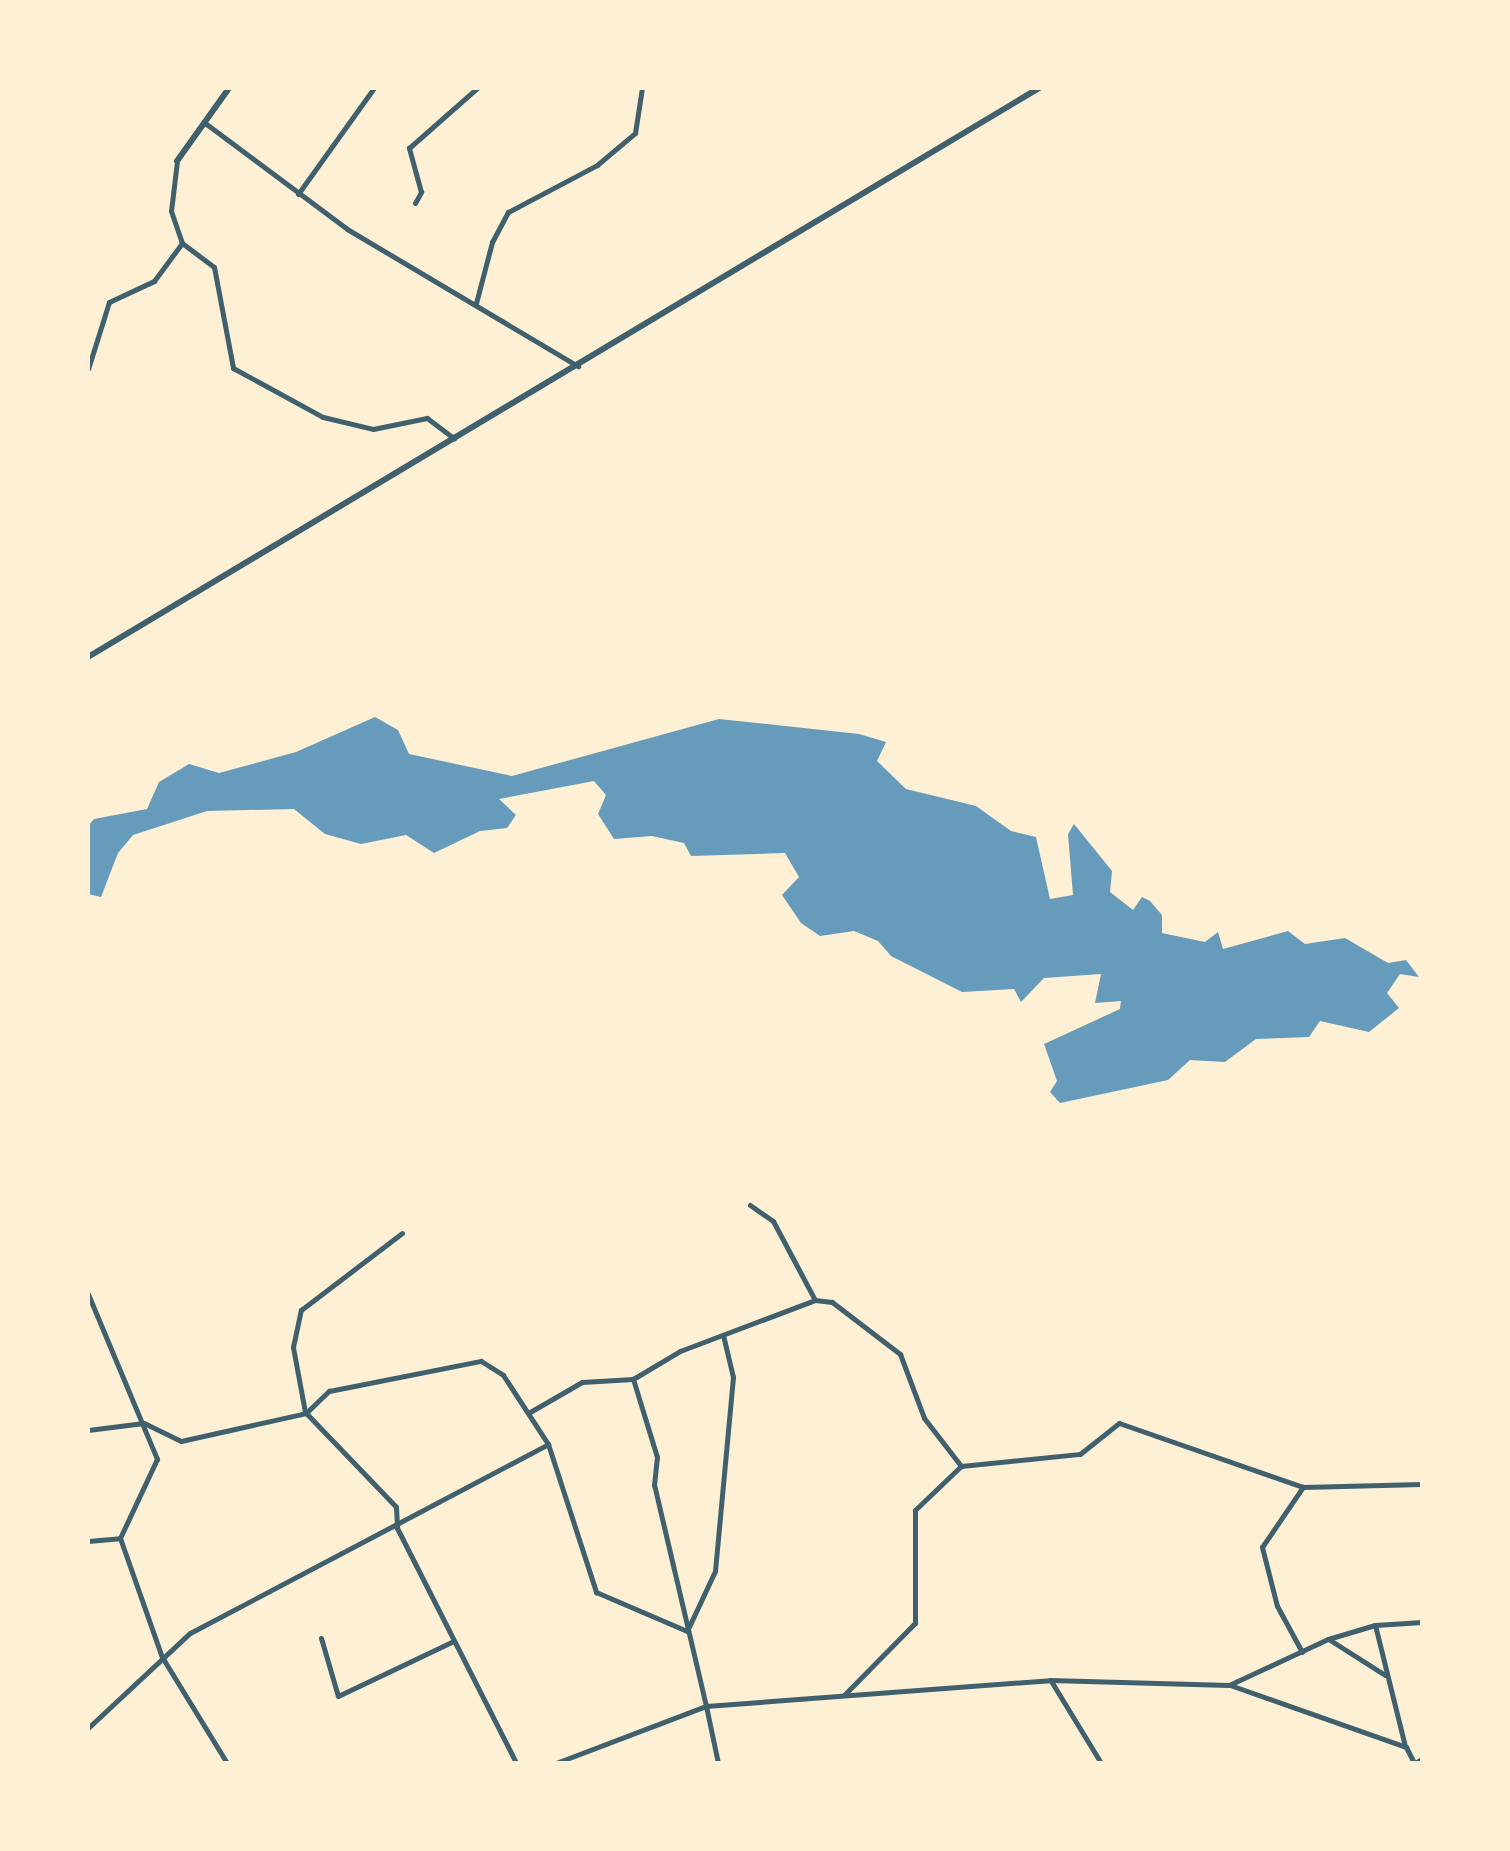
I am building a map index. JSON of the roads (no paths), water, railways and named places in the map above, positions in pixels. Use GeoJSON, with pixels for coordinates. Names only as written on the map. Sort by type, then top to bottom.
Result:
{"type":"FeatureCollection","features":[{"type":"Feature","properties":{"kind":"street"},"geometry":{"type":"LineString","coordinates":[[229,88],[177,161],[171,211],[182,243],[214,267],[233,368],[323,417],[373,429],[427,418],[455,439]]}},
{"type":"Feature","properties":{"kind":"street"},"geometry":{"type":"LineString","coordinates":[[298,194],[374,88]]}},
{"type":"Feature","properties":{"kind":"street"},"geometry":{"type":"LineString","coordinates":[[415,203],[421,192],[409,148],[477,88]]}},
{"type":"Feature","properties":{"kind":"street"},"geometry":{"type":"LineString","coordinates":[[476,303],[492,242],[508,212],[597,165],[635,133],[642,88]]}},
{"type":"Feature","properties":{"kind":"street"},"geometry":{"type":"LineString","coordinates":[[88,657],[1039,88]]}},
{"type":"Feature","properties":{"kind":"street"},"geometry":{"type":"LineString","coordinates":[[205,123],[347,229],[578,366]]}},
{"type":"Feature","properties":{"kind":"street"},"geometry":{"type":"LineString","coordinates":[[88,369],[109,302],[154,281],[182,243]]}},
{"type":"Feature","properties":{"kind":"street"},"geometry":{"type":"LineString","coordinates":[[750,1205],[773,1221],[815,1300]]}},
{"type":"Feature","properties":{"kind":"street"},"geometry":{"type":"LineString","coordinates":[[402,1233],[301,1310],[293,1347],[306,1413],[396,1507],[397,1528],[516,1763]]}},
{"type":"Feature","properties":{"kind":"street"},"geometry":{"type":"LineString","coordinates":[[88,1294],[157,1459],[120,1538],[162,1657],[227,1763]]}},
{"type":"Feature","properties":{"kind":"street"},"geometry":{"type":"LineString","coordinates":[[530,1412],[582,1382],[633,1379],[723,1335],[815,1300],[832,1302],[900,1354],[924,1418],[961,1466]]}},
{"type":"Feature","properties":{"kind":"street"},"geometry":{"type":"LineString","coordinates":[[687,1631],[715,1571],[733,1377],[723,1335]]}},
{"type":"Feature","properties":{"kind":"street"},"geometry":{"type":"LineString","coordinates":[[88,1430],[144,1423],[181,1441],[306,1413],[329,1391],[481,1361],[530,1412],[548,1444],[596,1592],[687,1631]]}},
{"type":"Feature","properties":{"kind":"street"},"geometry":{"type":"LineString","coordinates":[[633,1379],[657,1457],[654,1485],[718,1763]]}},
{"type":"Feature","properties":{"kind":"street"},"geometry":{"type":"LineString","coordinates":[[844,1695],[915,1623],[915,1510],[961,1466],[1080,1454],[1119,1423],[1303,1487],[1422,1484]]}},
{"type":"Feature","properties":{"kind":"street"},"geometry":{"type":"LineString","coordinates":[[88,1728],[190,1633],[397,1528],[548,1444]]}},
{"type":"Feature","properties":{"kind":"street"},"geometry":{"type":"LineString","coordinates":[[1302,1652],[1277,1606],[1262,1547],[1303,1487]]}},
{"type":"Feature","properties":{"kind":"street"},"geometry":{"type":"LineString","coordinates":[[88,1541],[120,1538]]}},
{"type":"Feature","properties":{"kind":"street"},"geometry":{"type":"LineString","coordinates":[[1229,1685],[1328,1639],[1375,1625],[1422,1622]]}},
{"type":"Feature","properties":{"kind":"street"},"geometry":{"type":"LineString","coordinates":[[1375,1625],[1406,1747],[1414,1763],[1422,1759]]}},
{"type":"Feature","properties":{"kind":"street"},"geometry":{"type":"LineString","coordinates":[[321,1638],[338,1696],[454,1641]]}},
{"type":"Feature","properties":{"kind":"street"},"geometry":{"type":"LineString","coordinates":[[1328,1639],[1386,1676]]}},
{"type":"Feature","properties":{"kind":"street"},"geometry":{"type":"LineString","coordinates":[[1050,1680],[1101,1763]]}},
{"type":"Feature","properties":{"kind":"street"},"geometry":{"type":"LineString","coordinates":[[556,1763],[706,1706],[1050,1680],[1229,1685],[1406,1747]]}},
{"type":"Feature","properties":{"kind":"water"},"geometry":{"type":"Polygon","coordinates":[[[375,717],[398,730],[409,754],[512,776],[719,719],[859,734],[886,742],[877,761],[906,789],[976,806],[1011,831],[1036,837],[1050,899],[1073,895],[1068,834],[1074,824],[1112,871],[1110,892],[1133,910],[1142,897],[1150,901],[1162,915],[1162,933],[1205,942],[1218,932],[1223,949],[1288,931],[1305,944],[1345,938],[1388,963],[1406,960],[1419,977],[1400,974],[1387,993],[1399,1008],[1369,1032],[1320,1021],[1309,1037],[1256,1039],[1225,1062],[1190,1060],[1168,1080],[1060,1103],[1050,1092],[1057,1081],[1044,1044],[1120,1009],[1121,1001],[1095,1003],[1101,974],[1044,978],[1021,1002],[1014,989],[962,992],[891,956],[878,941],[854,931],[820,936],[801,923],[782,895],[799,877],[785,853],[691,856],[684,843],[652,836],[614,839],[598,814],[606,795],[594,781],[499,799],[516,815],[507,828],[480,831],[434,853],[406,835],[361,844],[325,834],[294,809],[207,811],[133,835],[118,853],[101,897],[88,894],[88,826],[94,819],[147,809],[159,782],[189,764],[219,773],[296,752],[375,717]]]}}]}
